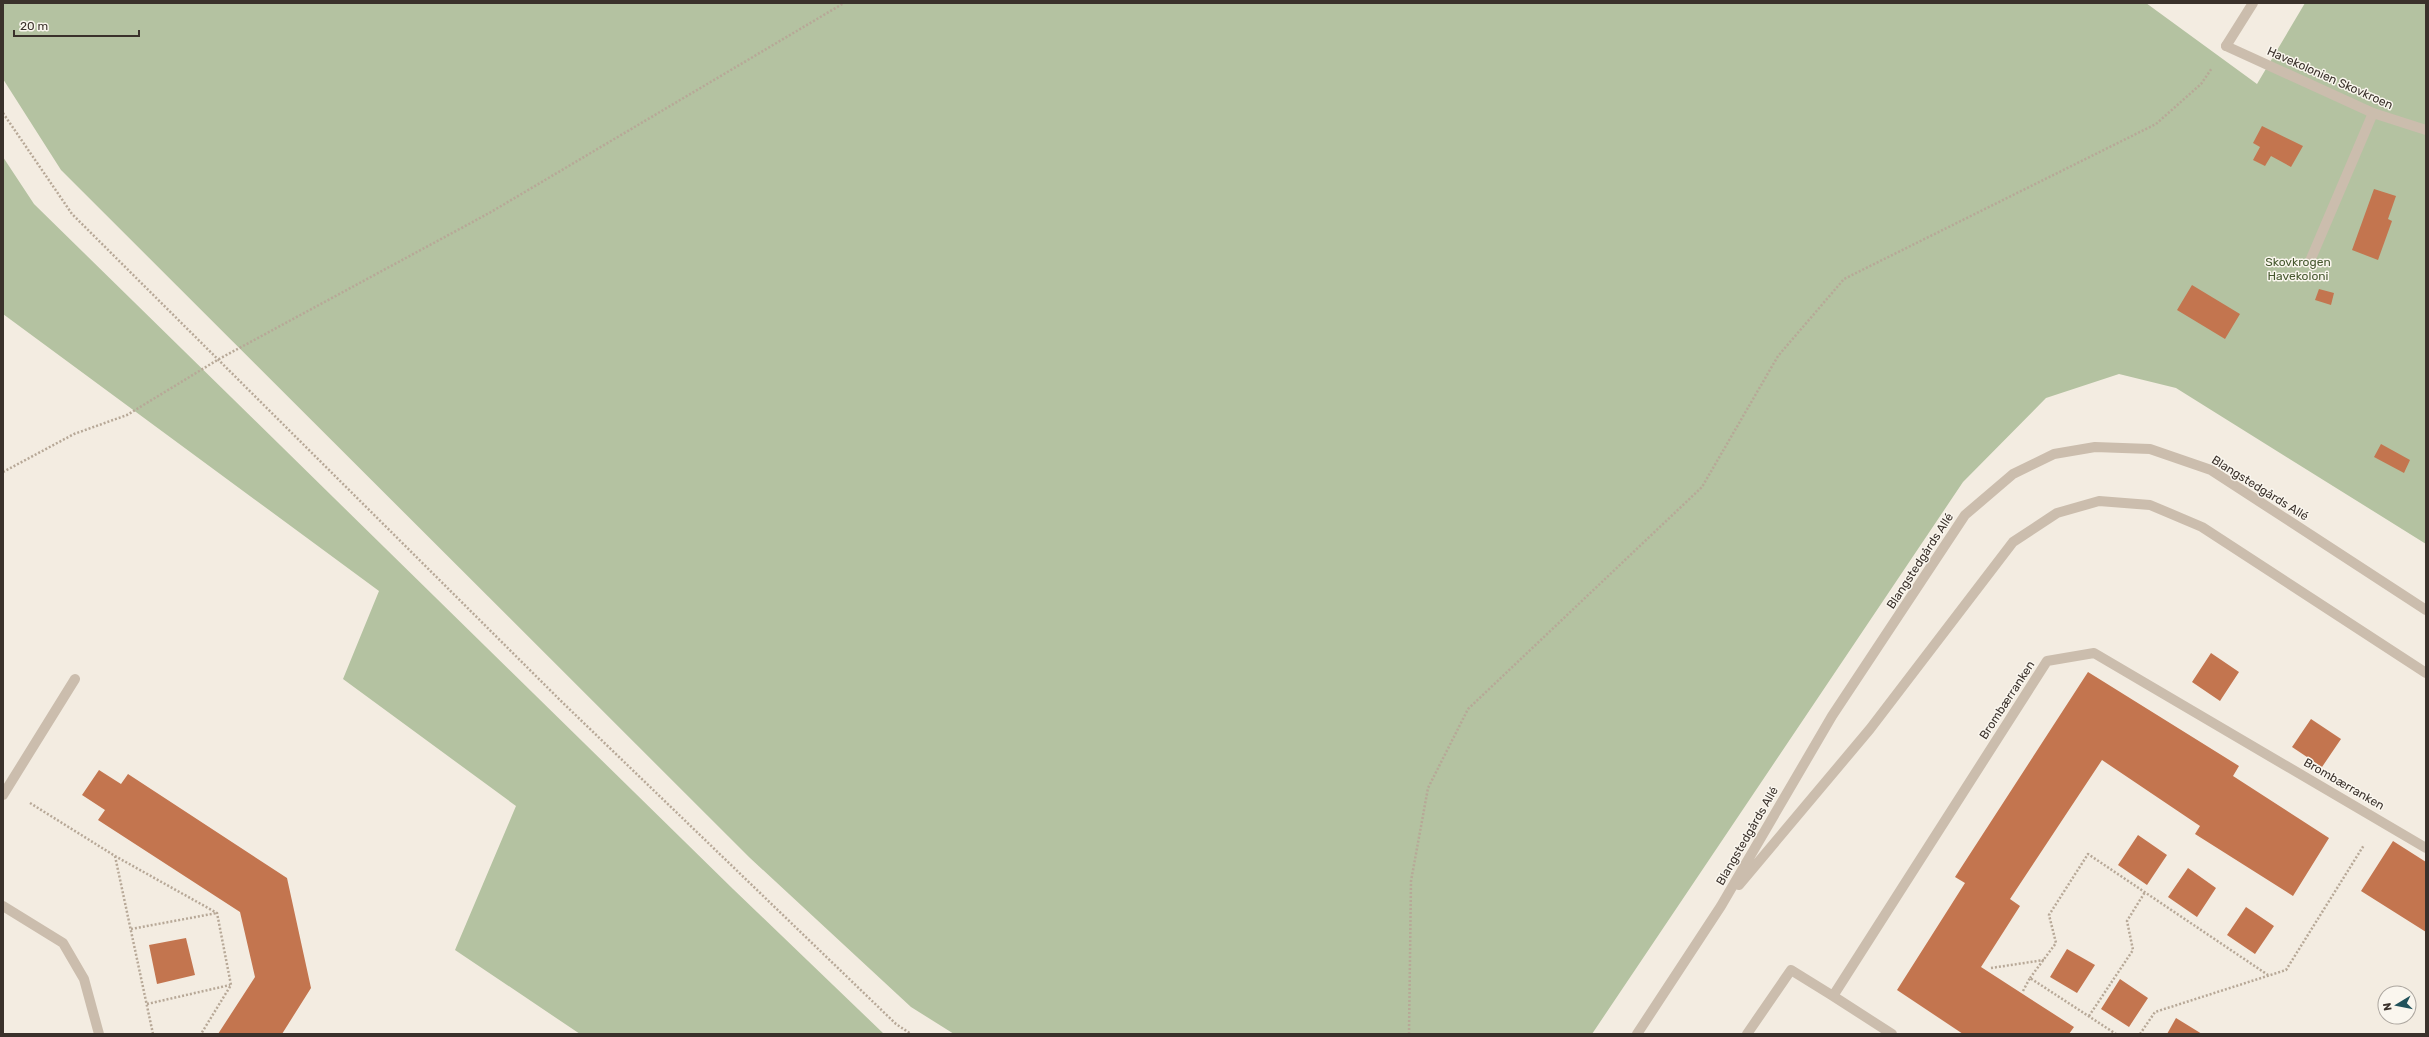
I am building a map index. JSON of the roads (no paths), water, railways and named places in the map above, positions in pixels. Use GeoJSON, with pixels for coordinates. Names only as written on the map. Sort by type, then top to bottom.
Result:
{"type":"FeatureCollection","features":[{"type":"Feature","properties":{"kind":"street","name":"Havekolonien Skovkroen"},"geometry":{"type":"LineString","coordinates":[[2252,3],[2226,46],[2373,113],[2426,130]]}},
{"type":"Feature","properties":{"kind":"street"},"geometry":{"type":"LineString","coordinates":[[2310,261],[2373,113]]}},
{"type":"Feature","properties":{"kind":"street","name":"Blangstedgårds Allé"},"geometry":{"type":"LineString","coordinates":[[1637,1034],[1721,906],[1832,716],[1965,515],[2014,474],[2054,454],[2095,447],[2150,449],[2211,470],[2426,610]]}},
{"type":"Feature","properties":{"kind":"street","name":"Blangstedgårds Allé"},"geometry":{"type":"LineString","coordinates":[[1721,906],[1870,729],[2014,542],[2057,513],[2099,502],[2150,505],[2202,527],[2426,673]]}},
{"type":"Feature","properties":{"kind":"street","name":"Brombærranken"},"geometry":{"type":"LineString","coordinates":[[1833,996],[2047,661],[2094,653],[2426,848]]}},
{"type":"Feature","properties":{"kind":"street"},"geometry":{"type":"LineString","coordinates":[[5,792],[75,679]]}},
{"type":"Feature","properties":{"kind":"street"},"geometry":{"type":"LineString","coordinates":[[3,906],[63,943],[84,979],[99,1034]]}},
{"type":"Feature","properties":{"kind":"street"},"geometry":{"type":"LineString","coordinates":[[1747,1034],[1791,970],[1892,1034]]}},
{"type":"Feature","properties":{"kind":"park label","name":"Skovkrogen Havekoloni"},"geometry":{"type":"Point","coordinates":[2298,269]}}]}
